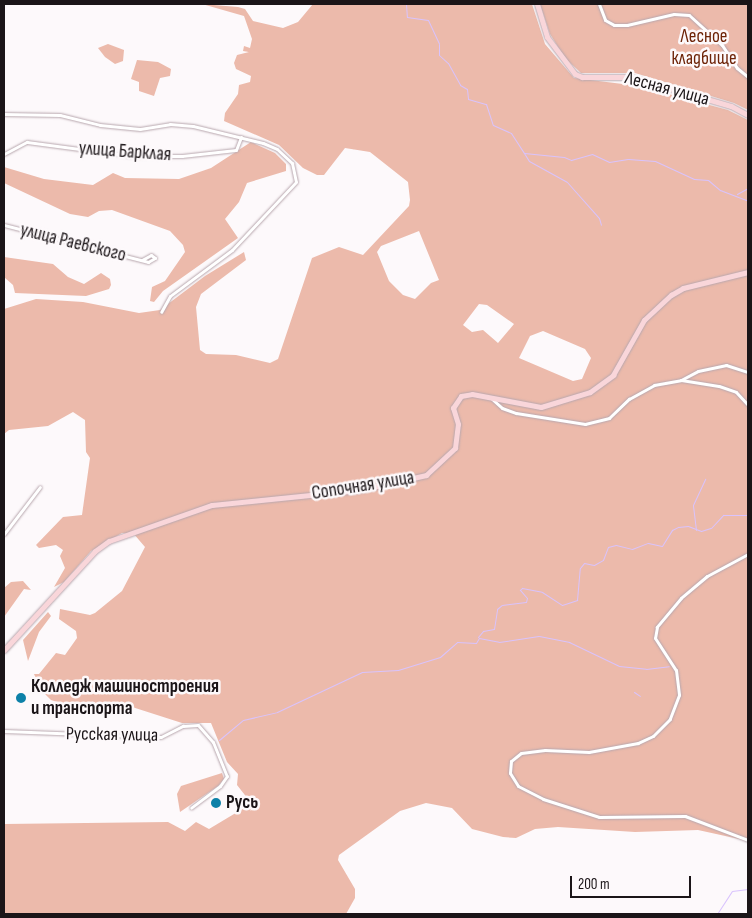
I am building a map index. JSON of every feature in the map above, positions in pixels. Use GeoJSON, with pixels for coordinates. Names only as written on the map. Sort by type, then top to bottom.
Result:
{"type":"FeatureCollection","features":[{"type":"Feature","properties":{"kind":"main road","name":"Лесная улица"},"geometry":{"type":"LineString","coordinates":[[537,4],[547,37],[575,74],[582,77],[631,77],[731,106],[748,115]]}},
{"type":"Feature","properties":{"kind":"main road","name":"Сопочная улица"},"geometry":{"type":"LineString","coordinates":[[4,650],[95,551],[109,541],[212,505],[359,490],[426,476],[445,461],[457,444],[458,424],[453,408],[457,399],[464,394],[541,407],[590,392],[613,374],[644,320],[671,295],[683,288],[748,272]]}},
{"type":"Feature","properties":{"kind":"street"},"geometry":{"type":"LineString","coordinates":[[599,4],[605,20],[614,25],[634,24],[674,14],[689,15],[722,45],[737,68],[748,77]]}},
{"type":"Feature","properties":{"kind":"street","name":"улица Барклая"},"geometry":{"type":"LineString","coordinates":[[4,114],[60,115],[100,125],[140,128],[179,124],[263,143],[286,156],[295,169],[296,182],[232,250],[170,296],[161,312]]}},
{"type":"Feature","properties":{"kind":"street","name":"улица Барклая"},"geometry":{"type":"LineString","coordinates":[[4,154],[27,142],[132,156],[182,156],[236,150],[241,137]]}},
{"type":"Feature","properties":{"kind":"street","name":"улица Раевского"},"geometry":{"type":"LineString","coordinates":[[4,225],[142,260]]}},
{"type":"Feature","properties":{"kind":"street"},"geometry":{"type":"LineString","coordinates":[[492,398],[502,408],[516,413],[585,424],[609,418],[629,399],[654,385],[681,380],[698,371],[726,365],[748,372]]}},
{"type":"Feature","properties":{"kind":"street"},"geometry":{"type":"LineString","coordinates":[[681,380],[719,386],[736,392],[748,405]]}},
{"type":"Feature","properties":{"kind":"street"},"geometry":{"type":"LineString","coordinates":[[4,534],[40,487]]}},
{"type":"Feature","properties":{"kind":"street"},"geometry":{"type":"LineString","coordinates":[[748,554],[707,576],[680,598],[657,627],[655,638],[676,670],[679,695],[670,719],[653,736],[638,744],[589,752],[545,750],[521,753],[511,761],[510,773],[518,786],[543,800],[599,817],[685,816],[748,840]]}},
{"type":"Feature","properties":{"kind":"street","name":"Русская улица"},"geometry":{"type":"LineString","coordinates":[[4,731],[161,738],[183,726],[198,725],[213,742],[227,776],[220,786],[191,808]]}},
{"type":"Feature","properties":{"kind":"green space"},"geometry":{"type":"Polygon","coordinates":[[[202,4],[245,9],[253,21],[283,28],[298,22],[313,4],[532,4],[545,44],[574,78],[639,86],[728,110],[748,120],[748,841],[698,830],[635,832],[558,827],[535,829],[516,838],[503,837],[472,829],[452,808],[426,803],[400,811],[339,855],[338,860],[355,889],[355,898],[346,914],[4,914],[4,824],[168,822],[185,831],[196,822],[209,829],[249,805],[248,799],[237,785],[238,774],[227,762],[211,723],[182,723],[129,706],[81,710],[51,700],[41,690],[34,674],[39,674],[56,653],[65,655],[77,638],[76,631],[59,619],[60,609],[90,615],[95,613],[122,591],[145,547],[133,533],[122,533],[91,551],[64,582],[54,587],[65,568],[60,556],[63,550],[56,545],[39,548],[36,545],[63,517],[82,515],[90,458],[86,452],[85,420],[73,412],[48,426],[9,430],[4,434],[4,309],[36,299],[83,302],[139,313],[160,310],[205,276],[244,252],[246,260],[201,294],[196,307],[200,350],[206,354],[236,355],[270,363],[278,359],[312,258],[339,247],[363,255],[409,206],[408,182],[370,152],[345,148],[324,175],[317,175],[303,168],[279,145],[224,121],[225,113],[238,94],[239,85],[250,82],[251,76],[236,69],[234,63],[237,55],[249,52],[243,51],[244,46],[250,48],[252,39],[244,16],[202,4]],[[419,231],[381,246],[377,252],[389,281],[403,295],[415,299],[431,283],[439,280],[419,231]],[[479,304],[463,325],[472,332],[483,330],[498,343],[514,324],[487,305],[479,304]],[[543,331],[530,336],[519,358],[573,381],[582,379],[591,358],[585,349],[543,331]]]}},
{"type":"Feature","properties":{"kind":"green space","name":"Лесное кладбище"},"geometry":{"type":"Polygon","coordinates":[[[540,4],[748,4],[748,110],[734,103],[635,73],[581,73],[565,58],[550,34],[540,4]]]}},
{"type":"Feature","properties":{"kind":"green space"},"geometry":{"type":"Polygon","coordinates":[[[108,44],[124,50],[123,61],[115,64],[105,57],[98,48],[108,44]]]}},
{"type":"Feature","properties":{"kind":"green space"},"geometry":{"type":"Polygon","coordinates":[[[137,60],[158,62],[171,69],[170,76],[160,78],[154,96],[139,91],[139,82],[131,79],[137,60]]]}},
{"type":"Feature","properties":{"kind":"green space"},"geometry":{"type":"Polygon","coordinates":[[[251,142],[275,153],[286,164],[286,171],[247,183],[239,202],[225,219],[238,238],[163,291],[154,302],[150,301],[152,287],[165,281],[185,252],[183,245],[170,231],[112,210],[99,211],[88,217],[70,214],[4,183],[4,167],[44,179],[93,185],[113,173],[125,178],[179,179],[211,168],[251,142]]]}},
{"type":"Feature","properties":{"kind":"green space"},"geometry":{"type":"Polygon","coordinates":[[[4,257],[53,264],[68,277],[84,284],[101,273],[110,279],[111,285],[109,289],[86,296],[15,293],[13,285],[4,277],[4,257]]]}},
{"type":"Feature","properties":{"kind":"green space"},"geometry":{"type":"Polygon","coordinates":[[[23,581],[31,590],[24,589],[4,617],[4,588],[11,582],[23,581]]]}},
{"type":"Feature","properties":{"kind":"green space"},"geometry":{"type":"Polygon","coordinates":[[[48,612],[51,616],[39,632],[28,661],[23,640],[48,612]]]}},
{"type":"Feature","properties":{"kind":"green space"},"geometry":{"type":"Polygon","coordinates":[[[222,773],[224,779],[218,786],[180,812],[177,794],[181,786],[222,773]]]}},
{"type":"Feature","properties":{"kind":"waterway"},"geometry":{"type":"LineString","coordinates":[[406,4],[407,17],[428,20],[439,44],[439,55],[448,63],[460,85],[467,89],[468,99],[486,104],[493,125],[511,133],[524,153],[564,157],[571,160],[592,154],[609,162],[628,159],[655,161],[694,179],[708,180],[720,190],[748,201]]}},
{"type":"Feature","properties":{"kind":"waterway"},"geometry":{"type":"LineString","coordinates":[[524,153],[529,161],[567,182],[599,218],[601,225]]}},
{"type":"Feature","properties":{"kind":"waterway"},"geometry":{"type":"LineString","coordinates":[[737,194],[748,188]]}},
{"type":"Feature","properties":{"kind":"waterway"},"geometry":{"type":"LineString","coordinates":[[696,530],[693,505],[705,479]]}},
{"type":"Feature","properties":{"kind":"waterway"},"geometry":{"type":"LineString","coordinates":[[478,637],[483,631],[494,629],[497,609],[502,605],[526,602],[527,598],[520,590],[522,588],[542,592],[562,605],[577,600],[580,568],[584,563],[594,565],[603,560],[608,547],[616,545],[632,549],[648,543],[662,546],[672,530],[678,527],[688,526],[701,531],[711,528],[723,515],[748,515]]}},
{"type":"Feature","properties":{"kind":"waterway"},"geometry":{"type":"LineString","coordinates":[[219,740],[243,720],[277,712],[362,672],[398,670],[440,657],[457,642],[476,643],[479,638],[499,642],[539,636],[569,642],[619,666],[646,669],[669,666]]}},
{"type":"Feature","properties":{"kind":"waterway"},"geometry":{"type":"LineString","coordinates":[[634,692],[640,696]]}},
{"type":"Feature","properties":{"kind":"waterway"},"geometry":{"type":"LineString","coordinates":[[717,914],[732,891],[748,889]]}},
{"type":"Feature","properties":{"kind":"place","name":"Колледж машиностроения и транспорта"},"geometry":{"type":"Point","coordinates":[21,698]}},
{"type":"Feature","properties":{"kind":"place","name":"Русь"},"geometry":{"type":"Point","coordinates":[216,803]}}]}
